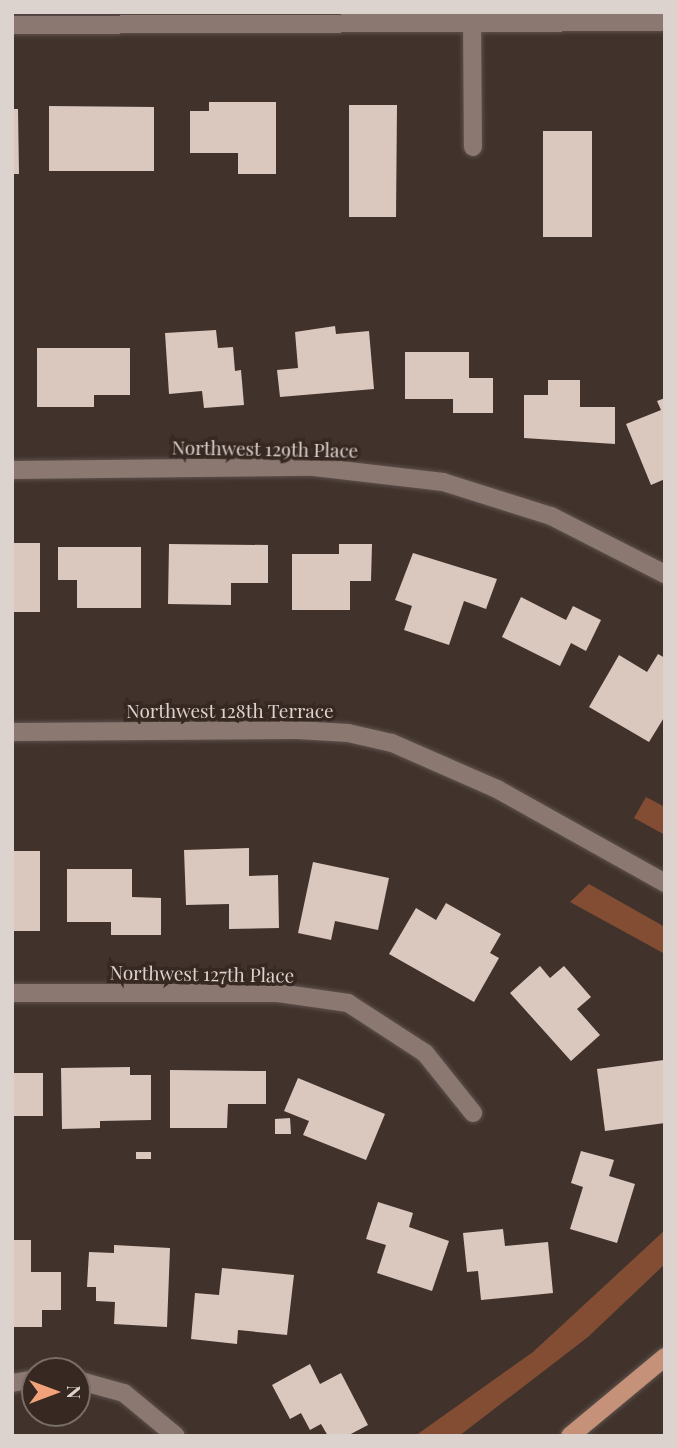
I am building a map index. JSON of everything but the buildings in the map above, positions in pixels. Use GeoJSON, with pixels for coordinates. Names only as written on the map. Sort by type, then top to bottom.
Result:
{"type":"FeatureCollection","features":[{"type":"Feature","properties":{"kind":"main road"},"geometry":{"type":"LineString","coordinates":[[570,1436],[665,1357]]}},
{"type":"Feature","properties":{"kind":"street"},"geometry":{"type":"LineString","coordinates":[[472,19],[473,147]]}},
{"type":"Feature","properties":{"kind":"street"},"geometry":{"type":"LineString","coordinates":[[12,25],[472,19],[661,22]]}},
{"type":"Feature","properties":{"kind":"street","name":"Northwest 129th Place"},"geometry":{"type":"LineString","coordinates":[[12,470],[314,467],[443,482],[551,516],[665,574]]}},
{"type":"Feature","properties":{"kind":"street","name":"Northwest 128th Terrace"},"geometry":{"type":"LineString","coordinates":[[12,732],[296,730],[348,733],[381,740],[440,761],[665,883]]}},
{"type":"Feature","properties":{"kind":"street","name":"Northwest 127th Place"},"geometry":{"type":"LineString","coordinates":[[12,993],[278,993],[348,1003],[425,1053],[473,1114]]}},
{"type":"Feature","properties":{"kind":"street"},"geometry":{"type":"LineString","coordinates":[[91,1384],[124,1393],[176,1436]]}},
{"type":"Feature","properties":{"kind":"shaded area"},"geometry":{"type":"Polygon","coordinates":[[[646,797],[665,807],[665,835],[634,818],[646,797]]]}},
{"type":"Feature","properties":{"kind":"shaded area"},"geometry":{"type":"Polygon","coordinates":[[[589,884],[665,927],[665,954],[570,902],[589,884]]]}},
{"type":"Feature","properties":{"kind":"shaded area"},"geometry":{"type":"Polygon","coordinates":[[[665,1230],[665,1264],[588,1337],[459,1436],[415,1436],[533,1352],[665,1230]]]}}]}
